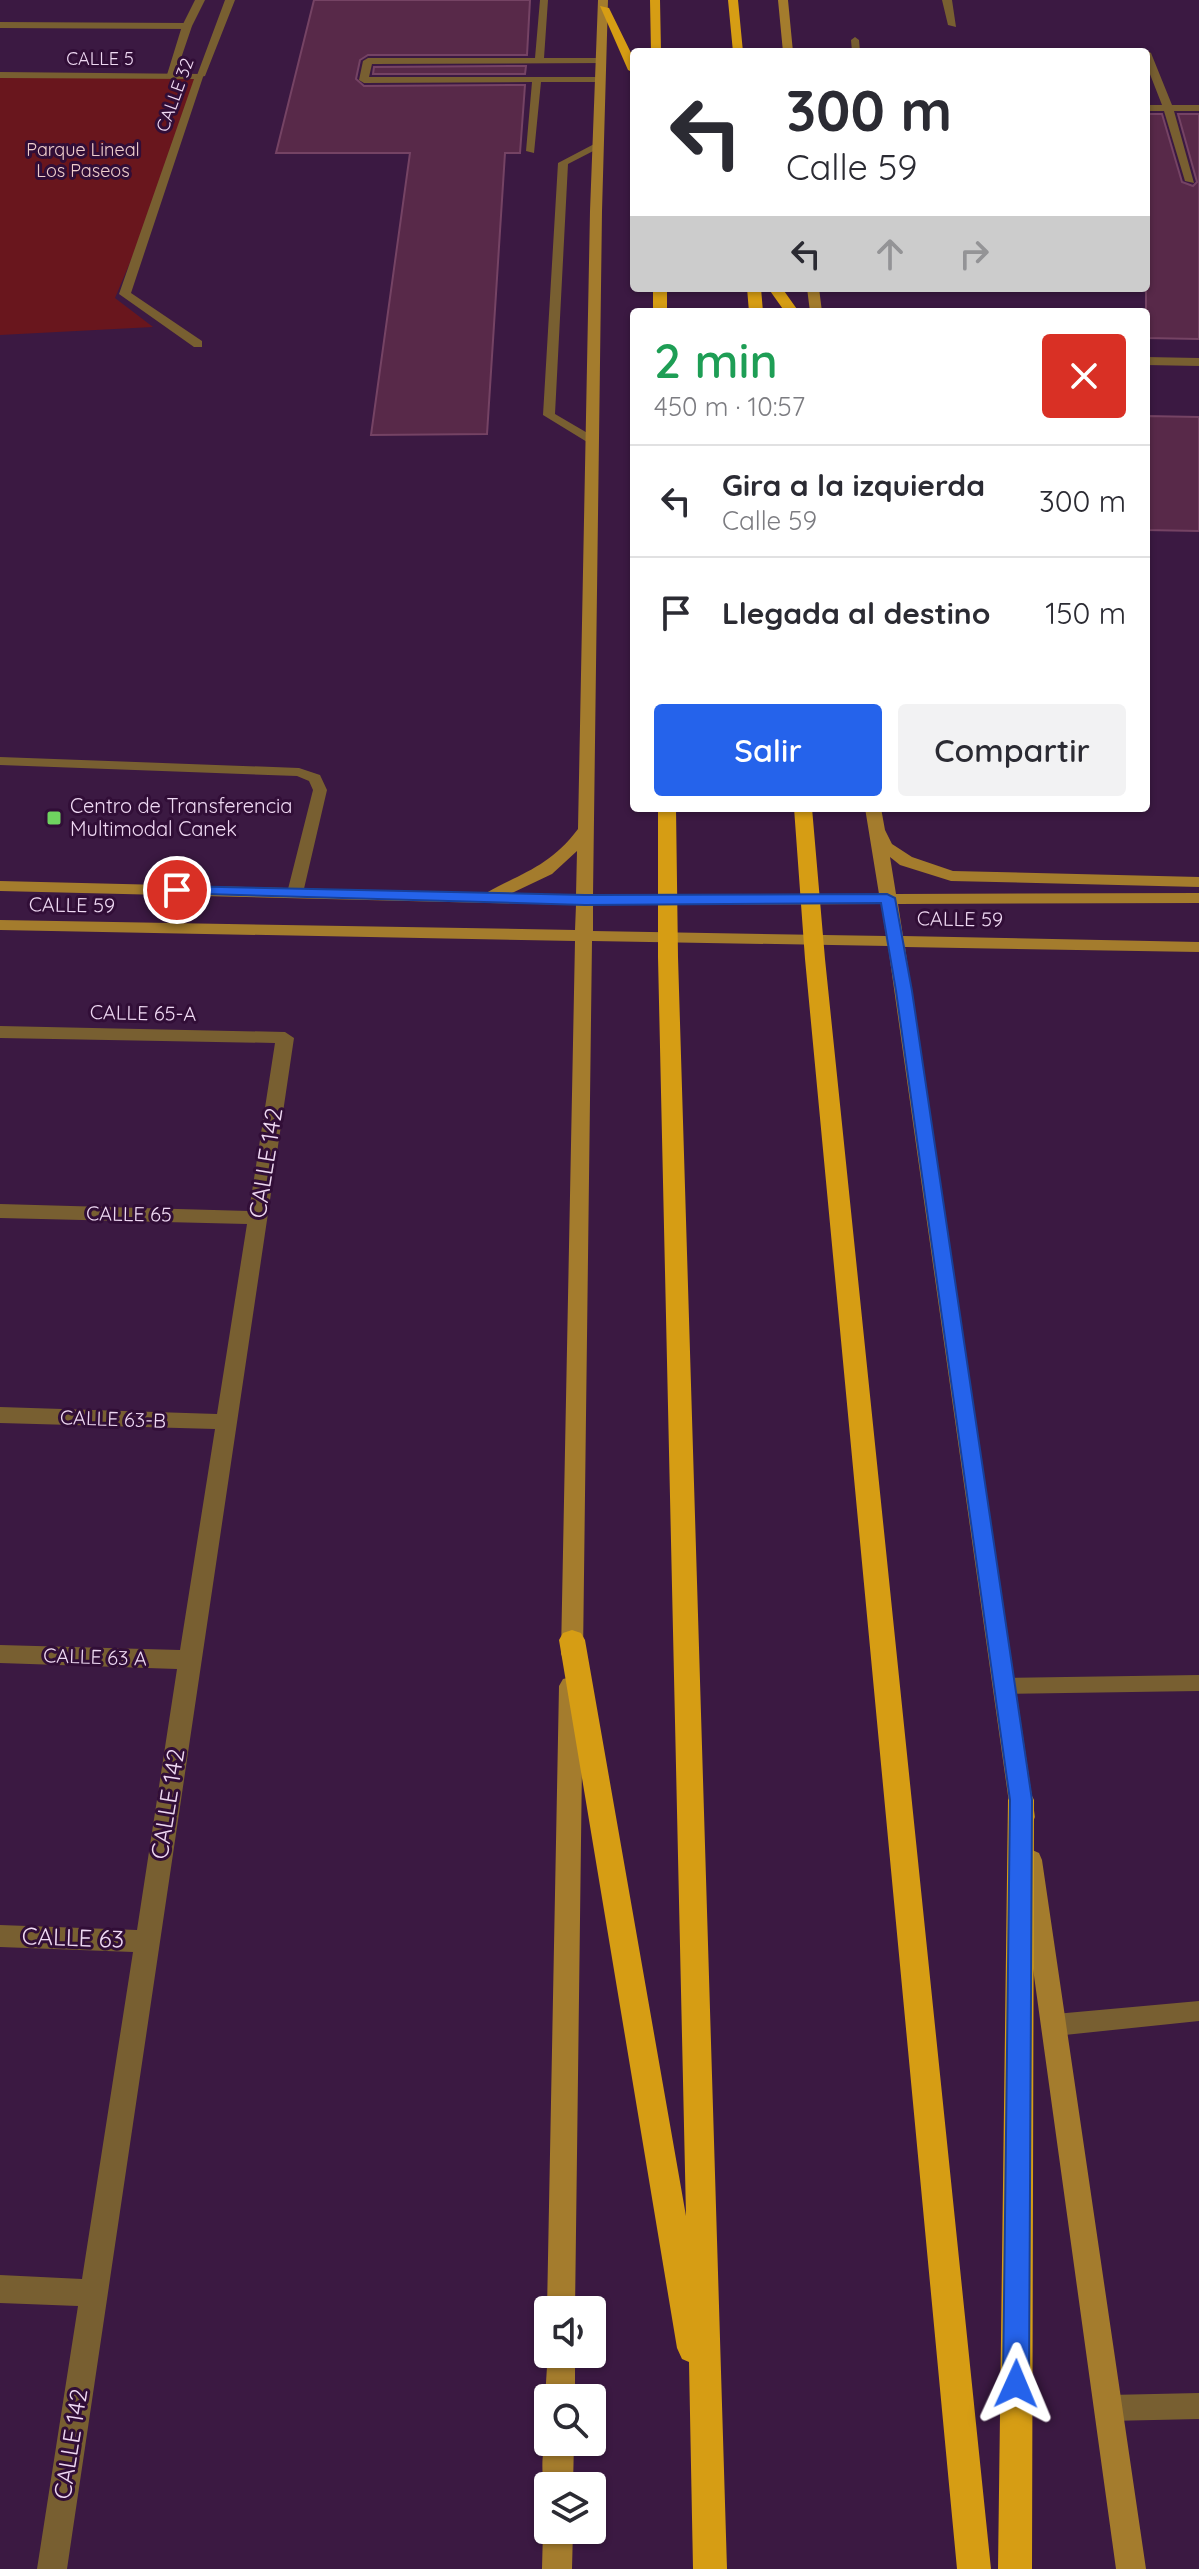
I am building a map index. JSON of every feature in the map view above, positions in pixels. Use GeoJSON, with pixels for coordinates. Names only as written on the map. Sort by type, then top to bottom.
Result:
{"type":"FeatureCollection","features":[{"type":"Feature","properties":{"kind":"highway"},"geometry":{"type":"LineString","coordinates":[[655,0],[656,48]]}},
{"type":"Feature","properties":{"kind":"highway"},"geometry":{"type":"LineString","coordinates":[[733,0],[738,48]]}},
{"type":"Feature","properties":{"kind":"highway"},"geometry":{"type":"LineString","coordinates":[[603,4],[630,61]]}},
{"type":"Feature","properties":{"kind":"highway"},"geometry":{"type":"LineString","coordinates":[[736,33],[745,11]]}},
{"type":"Feature","properties":{"kind":"highway"},"geometry":{"type":"LineString","coordinates":[[667,812],[668,957],[710,2569]]}},
{"type":"Feature","properties":{"kind":"highway"},"geometry":{"type":"LineString","coordinates":[[803,812],[815,959],[974,2569]]}},
{"type":"Feature","properties":{"kind":"highway"},"geometry":{"type":"LineString","coordinates":[[572,1640],[707,2428]]}},
{"type":"Feature","properties":{"kind":"highway"},"geometry":{"type":"LineString","coordinates":[[1015,2569],[1021,1800]]}},
{"type":"Feature","properties":{"kind":"main road"},"geometry":{"type":"LineString","coordinates":[[783,0],[788,48]]}},
{"type":"Feature","properties":{"kind":"main road"},"geometry":{"type":"LineString","coordinates":[[561,2296],[592,441],[603,4]]}},
{"type":"Feature","properties":{"kind":"main road"},"geometry":{"type":"LineString","coordinates":[[874,815],[885,847],[906,861],[951,876],[1199,882]]}},
{"type":"Feature","properties":{"kind":"main road"},"geometry":{"type":"LineString","coordinates":[[874,815],[895,939],[1055,2025],[1131,2569]]}},
{"type":"Feature","properties":{"kind":"main road"},"geometry":{"type":"LineString","coordinates":[[485,898],[539,876],[556,865],[570,852],[587,827]]}},
{"type":"Feature","properties":{"kind":"main road","name":"CALLE 59"},"geometry":{"type":"LineString","coordinates":[[0,886],[585,900],[1199,898]]}},
{"type":"Feature","properties":{"kind":"main road","name":"CALLE 59"},"geometry":{"type":"LineString","coordinates":[[0,925],[895,939],[1199,947]]}},
{"type":"Feature","properties":{"kind":"main road"},"geometry":{"type":"LineString","coordinates":[[557,2569],[558,2544]]}},
{"type":"Feature","properties":{"kind":"street","name":"CALLE 32"},"geometry":{"type":"LineString","coordinates":[[170,76],[187,26],[200,0]]}},
{"type":"Feature","properties":{"kind":"street","name":"CALLE 32"},"geometry":{"type":"LineString","coordinates":[[198,344],[125,294],[200,76],[230,0]]}},
{"type":"Feature","properties":{"kind":"street"},"geometry":{"type":"LineString","coordinates":[[947,0],[953,25]]}},
{"type":"Feature","properties":{"kind":"street"},"geometry":{"type":"LineString","coordinates":[[0,25],[187,26]]}},
{"type":"Feature","properties":{"kind":"street","name":"CALLE 5"},"geometry":{"type":"LineString","coordinates":[[0,75],[200,76]]}},
{"type":"Feature","properties":{"kind":"street"},"geometry":{"type":"LineString","coordinates":[[1150,361],[1199,362]]}},
{"type":"Feature","properties":{"kind":"street","name":"CALLE 65-A"},"geometry":{"type":"LineString","coordinates":[[0,1032],[285,1038]]}},
{"type":"Feature","properties":{"kind":"street","name":"CALLE 142"},"geometry":{"type":"LineString","coordinates":[[52,2569],[285,1038]]}},
{"type":"Feature","properties":{"kind":"street","name":"CALLE 65"},"geometry":{"type":"LineString","coordinates":[[0,1211],[257,1218]]}},
{"type":"Feature","properties":{"kind":"street","name":"CALLE 63-B"},"geometry":{"type":"LineString","coordinates":[[0,1415],[226,1422]]}},
{"type":"Feature","properties":{"kind":"street","name":"CALLE 63 A"},"geometry":{"type":"LineString","coordinates":[[0,1654],[190,1660]]}},
{"type":"Feature","properties":{"kind":"street","name":"CALLE 63"},"geometry":{"type":"LineString","coordinates":[[0,1936],[147,1941]]}},
{"type":"Feature","properties":{"kind":"street"},"geometry":{"type":"LineString","coordinates":[[0,2289],[93,2293]]}},
{"type":"Feature","properties":{"kind":"lane"},"geometry":{"type":"LineString","coordinates":[[539,61],[544,0]]}},
{"type":"Feature","properties":{"kind":"lane"},"geometry":{"type":"LineString","coordinates":[[855,40],[856,48]]}},
{"type":"Feature","properties":{"kind":"lane"},"geometry":{"type":"LineString","coordinates":[[1141,40],[1144,48]]}},
{"type":"Feature","properties":{"kind":"lane"},"geometry":{"type":"LineString","coordinates":[[601,79],[364,80],[368,61],[602,61]]}},
{"type":"Feature","properties":{"kind":"lane"},"geometry":{"type":"LineString","coordinates":[[1150,63],[1168,108],[1190,181]]}},
{"type":"Feature","properties":{"kind":"lane"},"geometry":{"type":"LineString","coordinates":[[531,151],[537,79]]}},
{"type":"Feature","properties":{"kind":"lane"},"geometry":{"type":"LineString","coordinates":[[1150,108],[1199,108]]}},
{"type":"Feature","properties":{"kind":"lane"},"geometry":{"type":"LineString","coordinates":[[592,441],[549,415],[563,163],[598,145]]}},
{"type":"Feature","properties":{"kind":"lane"},"geometry":{"type":"LineString","coordinates":[[0,761],[299,772],[315,778],[320,790],[295,893]]}},
{"type":"Feature","properties":{"kind":"lane"},"geometry":{"type":"LineString","coordinates":[[1003,1686],[1199,1683]]}},
{"type":"Feature","properties":{"kind":"lane"},"geometry":{"type":"LineString","coordinates":[[1055,2025],[1199,2011]]}},
{"type":"Feature","properties":{"kind":"lane"},"geometry":{"type":"LineString","coordinates":[[1109,2408],[1199,2406]]}},
{"type":"Feature","properties":{"kind":"green space","name":"Parque Lineal Los Paseos"},"geometry":{"type":"Polygon","coordinates":[[[200,76],[159,194],[115,298],[153,327],[0,335],[0,78],[200,76]]]}},
{"type":"Feature","properties":{"kind":"building"},"geometry":{"type":"Polygon","coordinates":[[[314,0],[530,0],[527,55],[368,55],[360,60],[356,79],[364,86],[525,85],[520,153],[505,153],[487,434],[371,435],[410,153],[276,153],[314,0]]]}},
{"type":"Feature","properties":{"kind":"building"},"geometry":{"type":"Polygon","coordinates":[[[526,66],[525,74],[373,74],[374,67],[526,66]]]}},
{"type":"Feature","properties":{"kind":"building"},"geometry":{"type":"Polygon","coordinates":[[[1150,114],[1162,114],[1182,182],[1193,186],[1197,182],[1178,114],[1199,114],[1199,339],[1150,338],[1150,308],[1146,308],[1146,292],[1150,292],[1150,114]]]}},
{"type":"Feature","properties":{"kind":"building"},"geometry":{"type":"Polygon","coordinates":[[[1150,416],[1199,417],[1199,531],[1150,530],[1150,416]]]}},
{"type":"Feature","properties":{"kind":"place","name":"Centro de Transferencia Multimodal Canek"},"geometry":{"type":"Point","coordinates":[54,818]}},
{"type":"Feature","properties":{"kind":"route"},"geometry":{"type":"LineString","coordinates":[[177,890],[585,900],[887,898],[904,991],[1021,1800],[1016,2384]]}}]}
